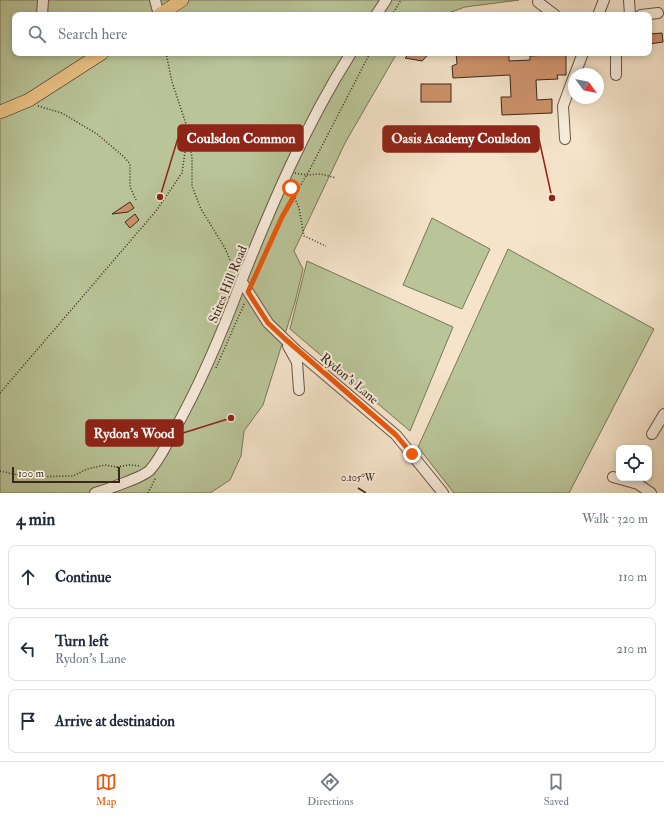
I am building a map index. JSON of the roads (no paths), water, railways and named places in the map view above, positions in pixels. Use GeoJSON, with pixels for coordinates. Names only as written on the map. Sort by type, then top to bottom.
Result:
{"type":"FeatureCollection","features":[{"type":"Feature","properties":{"kind":"main road"},"geometry":{"type":"LineString","coordinates":[[164,12],[182,0]]}},
{"type":"Feature","properties":{"kind":"main road"},"geometry":{"type":"LineString","coordinates":[[0,112],[29,100],[97,56]]}},
{"type":"Feature","properties":{"kind":"street"},"geometry":{"type":"LineString","coordinates":[[42,12],[43,0]]}},
{"type":"Feature","properties":{"kind":"street"},"geometry":{"type":"LineString","coordinates":[[155,0],[158,12]]}},
{"type":"Feature","properties":{"kind":"street"},"geometry":{"type":"LineString","coordinates":[[378,12],[386,0]]}},
{"type":"Feature","properties":{"kind":"street"},"geometry":{"type":"LineString","coordinates":[[599,12],[604,0]]}},
{"type":"Feature","properties":{"kind":"street"},"geometry":{"type":"LineString","coordinates":[[629,0],[630,12]]}},
{"type":"Feature","properties":{"kind":"street"},"geometry":{"type":"LineString","coordinates":[[538,2],[550,12]]}},
{"type":"Feature","properties":{"kind":"street"},"geometry":{"type":"LineString","coordinates":[[652,14],[658,13]]}},
{"type":"Feature","properties":{"kind":"street","name":"Stites Hill Road"},"geometry":{"type":"LineString","coordinates":[[95,493],[106,490],[150,470],[187,407],[219,338],[290,170],[324,99],[349,56]]}},
{"type":"Feature","properties":{"kind":"street"},"geometry":{"type":"LineString","coordinates":[[577,68],[582,56]]}},
{"type":"Feature","properties":{"kind":"street"},"geometry":{"type":"LineString","coordinates":[[616,56],[616,75]]}},
{"type":"Feature","properties":{"kind":"street"},"geometry":{"type":"LineString","coordinates":[[565,139],[563,106],[568,92]]}},
{"type":"Feature","properties":{"kind":"street","name":"Rydon's Lane"},"geometry":{"type":"LineString","coordinates":[[242,282],[268,323],[396,435],[444,493]]}},
{"type":"Feature","properties":{"kind":"street"},"geometry":{"type":"LineString","coordinates":[[286,340],[297,362],[299,390]]}},
{"type":"Feature","properties":{"kind":"street"},"geometry":{"type":"LineString","coordinates":[[652,434],[664,414]]}},
{"type":"Feature","properties":{"kind":"street"},"geometry":{"type":"LineString","coordinates":[[613,477],[638,484],[651,493]]}},
{"type":"Feature","properties":{"kind":"place","name":"Coulsdon Common"},"geometry":{"type":"Point","coordinates":[160,197]}},
{"type":"Feature","properties":{"kind":"place","name":"Oasis Academy Coulsdon"},"geometry":{"type":"Point","coordinates":[552,198]}},
{"type":"Feature","properties":{"kind":"place","name":"Rydon's Wood"},"geometry":{"type":"Point","coordinates":[231,418]}}]}
